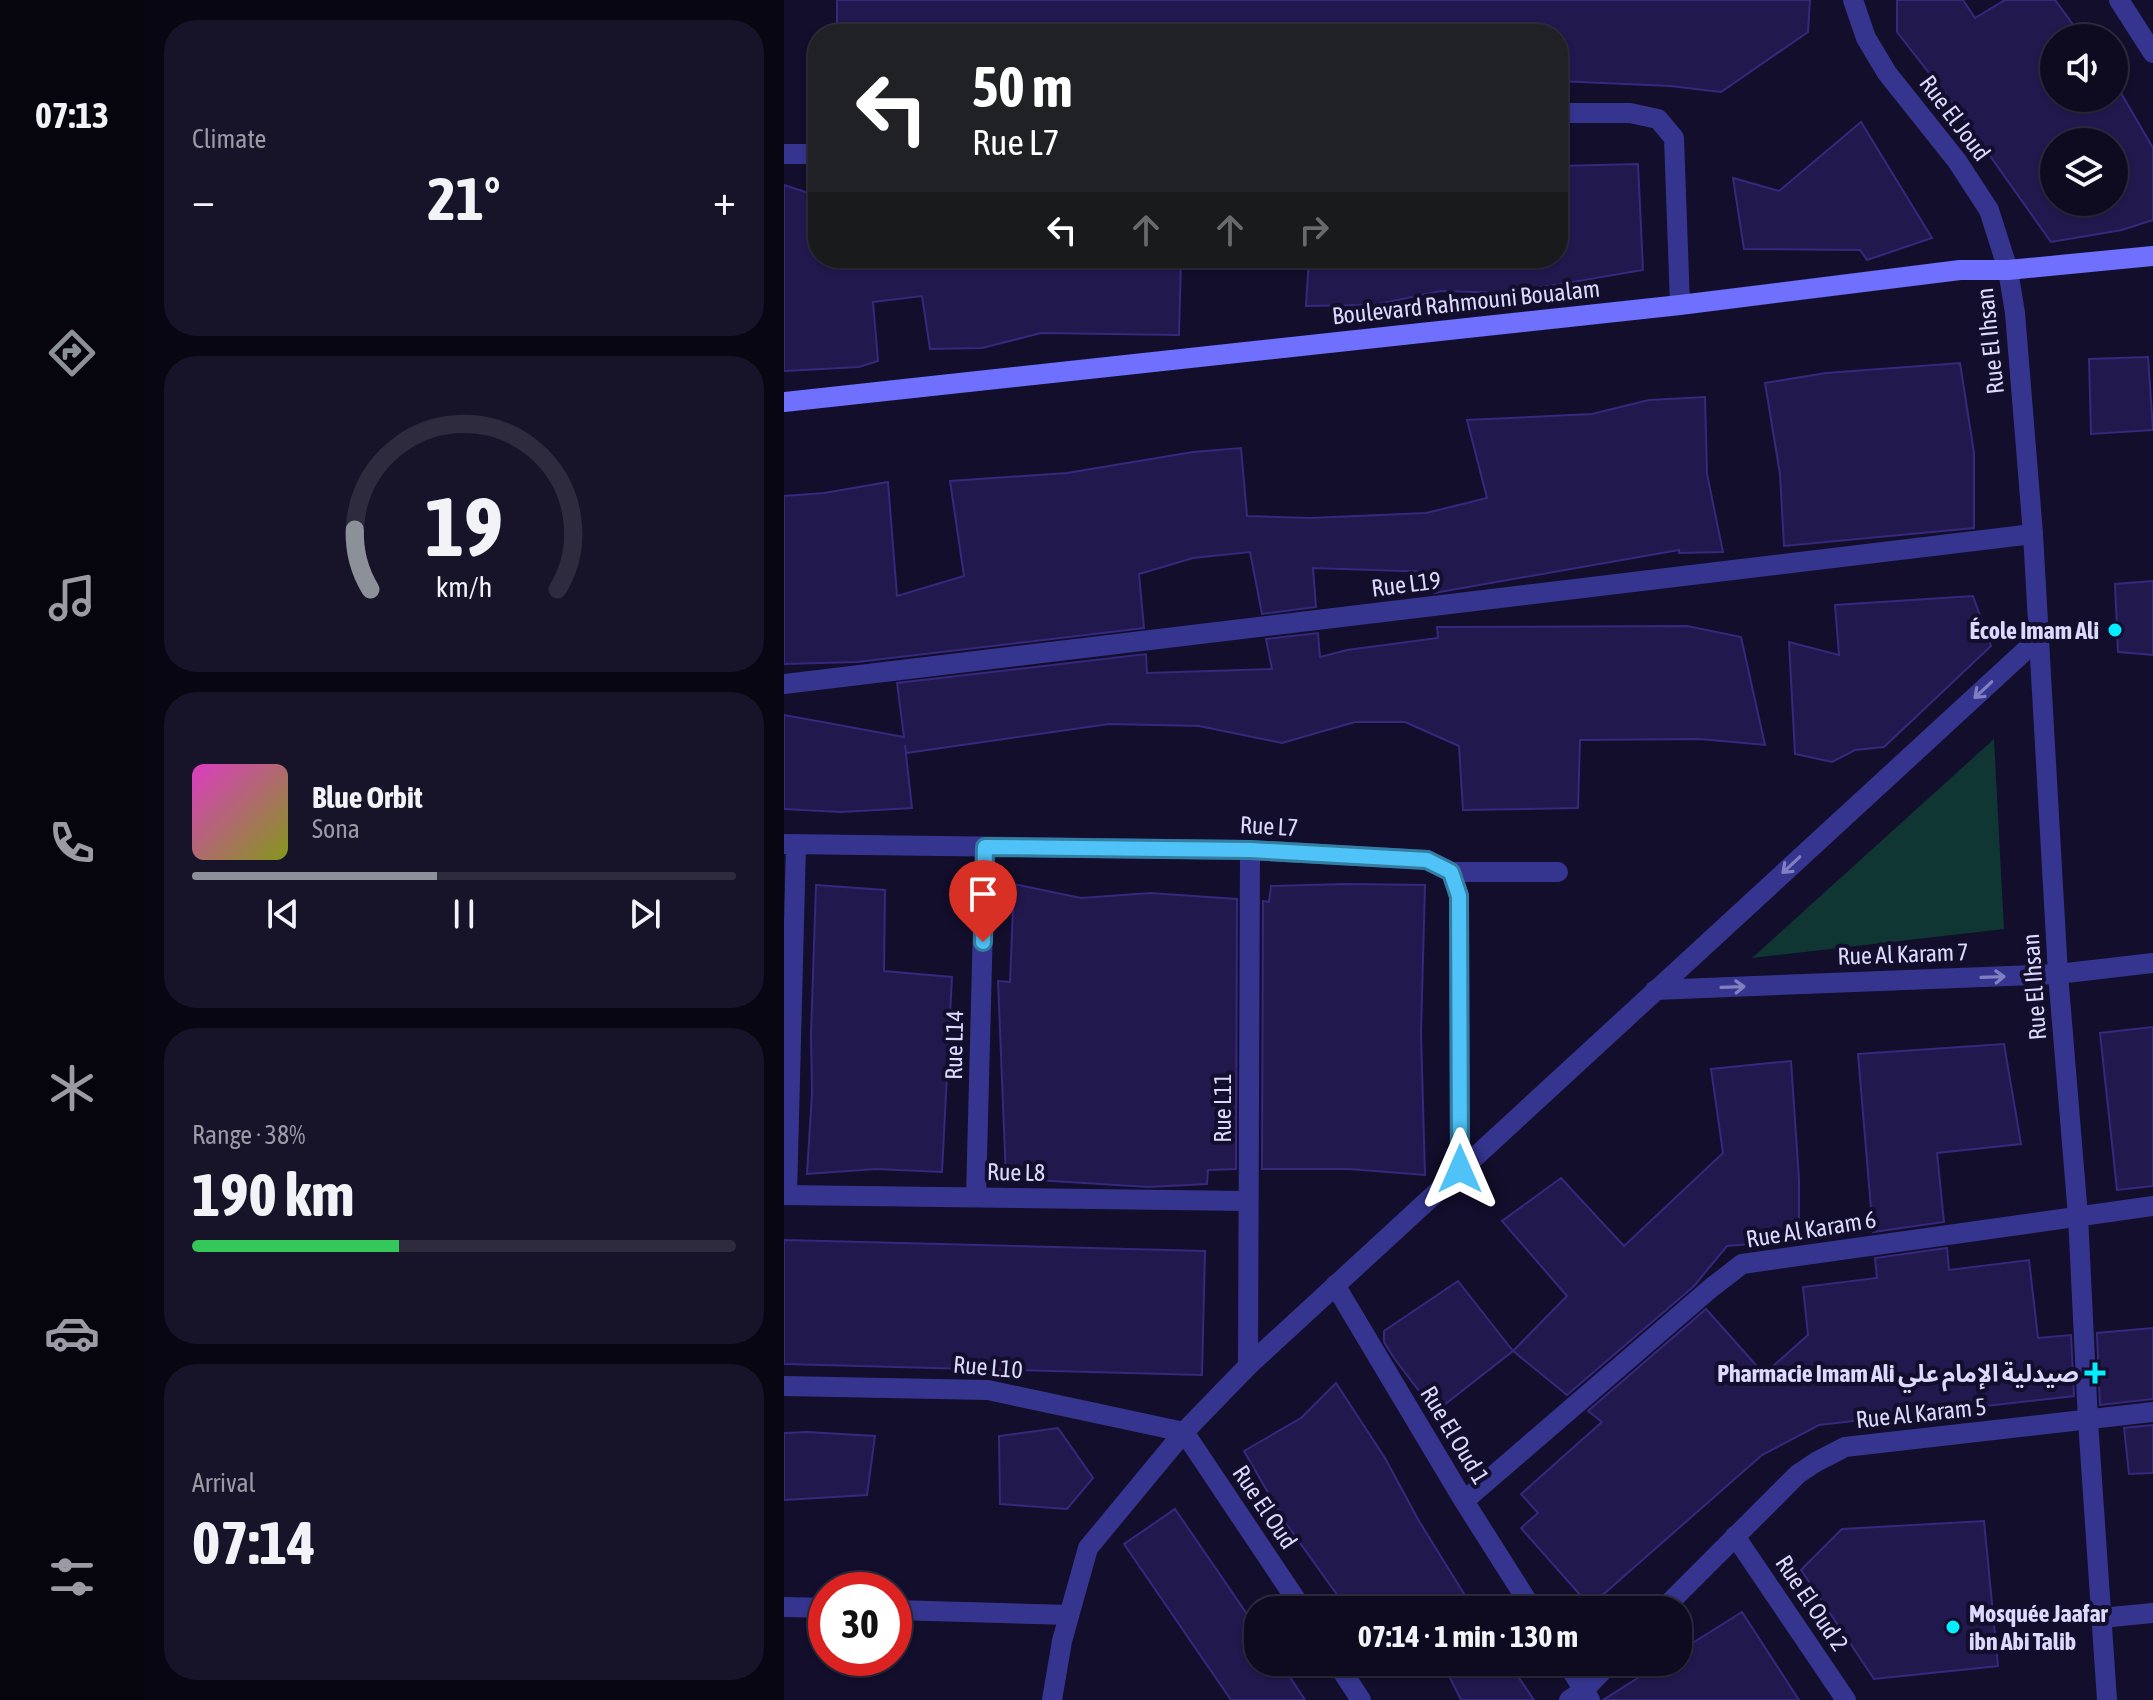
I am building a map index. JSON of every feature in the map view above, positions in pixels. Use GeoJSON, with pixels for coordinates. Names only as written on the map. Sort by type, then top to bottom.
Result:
{"type":"FeatureCollection","features":[{"type":"Feature","properties":{"kind":"street","name":"Rue El Joud"},"geometry":{"type":"LineString","coordinates":[[1853,0],[1866,38],[1887,73],[1957,161],[1989,210],[2008,270]]}},
{"type":"Feature","properties":{"kind":"street"},"geometry":{"type":"LineString","coordinates":[[2119,0],[2153,53]]}},
{"type":"Feature","properties":{"kind":"street"},"geometry":{"type":"LineString","coordinates":[[1568,113],[1630,113],[1658,119],[1674,138],[1680,305]]}},
{"type":"Feature","properties":{"kind":"street"},"geometry":{"type":"LineString","coordinates":[[784,154],[808,154]]}},
{"type":"Feature","properties":{"kind":"street","name":"Boulevard Rahmouni Boualam"},"geometry":{"type":"LineString","coordinates":[[784,402],[1680,305],[1960,270],[2008,270],[2153,256]]}},
{"type":"Feature","properties":{"kind":"street","name":"Rue El Ihsan"},"geometry":{"type":"LineString","coordinates":[[2008,270],[2015,313],[2033,534],[2058,974],[2078,1216],[2107,1700]]}},
{"type":"Feature","properties":{"kind":"street","name":"Rue L19"},"geometry":{"type":"LineString","coordinates":[[784,684],[2033,534]]}},
{"type":"Feature","properties":{"kind":"street"},"geometry":{"type":"LineString","coordinates":[[1052,1700],[1062,1641],[1088,1548],[1184,1432],[1248,1366],[1335,1285],[2040,637]]}},
{"type":"Feature","properties":{"kind":"street"},"geometry":{"type":"LineString","coordinates":[[786,1195],[790,844]]}},
{"type":"Feature","properties":{"kind":"street","name":"Rue L7"},"geometry":{"type":"LineString","coordinates":[[790,844],[1250,850],[1427,860],[1451,872],[1558,872]]}},
{"type":"Feature","properties":{"kind":"street","name":"Rue L14"},"geometry":{"type":"LineString","coordinates":[[976,1197],[985,847]]}},
{"type":"Feature","properties":{"kind":"street","name":"Rue L11"},"geometry":{"type":"LineString","coordinates":[[1248,1366],[1250,850]]}},
{"type":"Feature","properties":{"kind":"street"},"geometry":{"type":"LineString","coordinates":[[1451,872],[1459,896],[1460,1169]]}},
{"type":"Feature","properties":{"kind":"street","name":"Rue Al Karam 7"},"geometry":{"type":"LineString","coordinates":[[1655,990],[2058,974],[2153,963]]}},
{"type":"Feature","properties":{"kind":"street","name":"Rue L8"},"geometry":{"type":"LineString","coordinates":[[786,1195],[1248,1201]]}},
{"type":"Feature","properties":{"kind":"street","name":"Rue Al Karam 6"},"geometry":{"type":"LineString","coordinates":[[1464,1501],[1742,1264],[2153,1206]]}},
{"type":"Feature","properties":{"kind":"street","name":"Rue El Oud 1"},"geometry":{"type":"LineString","coordinates":[[1335,1285],[1524,1596]]}},
{"type":"Feature","properties":{"kind":"street","name":"Rue L10"},"geometry":{"type":"LineString","coordinates":[[784,1386],[988,1390],[1184,1432]]}},
{"type":"Feature","properties":{"kind":"street","name":"Rue Al Karam 5"},"geometry":{"type":"LineString","coordinates":[[1676,1596],[1798,1474],[1845,1447],[2153,1412]]}},
{"type":"Feature","properties":{"kind":"street","name":"Rue El Oud"},"geometry":{"type":"LineString","coordinates":[[1184,1432],[1294,1596]]}},
{"type":"Feature","properties":{"kind":"street","name":"Rue El Oud 2"},"geometry":{"type":"LineString","coordinates":[[1735,1536],[1846,1700]]}},
{"type":"Feature","properties":{"kind":"street"},"geometry":{"type":"LineString","coordinates":[[784,1607],[808,1608]]}},
{"type":"Feature","properties":{"kind":"street"},"geometry":{"type":"LineString","coordinates":[[912,1611],[1069,1615]]}},
{"type":"Feature","properties":{"kind":"street"},"geometry":{"type":"LineString","coordinates":[[2101,1618],[2153,1613]]}},
{"type":"Feature","properties":{"kind":"street"},"geometry":{"type":"LineString","coordinates":[[1345,1676],[1361,1700]]}},
{"type":"Feature","properties":{"kind":"street"},"geometry":{"type":"LineString","coordinates":[[1572,1676],[1581,1697],[1599,1676]]}},
{"type":"Feature","properties":{"kind":"green space"},"geometry":{"type":"Polygon","coordinates":[[[1994,739],[2004,929],[1752,958],[1994,739]]]}},
{"type":"Feature","properties":{"kind":"building"},"geometry":{"type":"Polygon","coordinates":[[[837,0],[1810,0],[1808,32],[1721,92],[1670,86],[1568,81],[1568,24],[837,24],[837,0]]]}},
{"type":"Feature","properties":{"kind":"building"},"geometry":{"type":"Polygon","coordinates":[[[1897,0],[1963,0],[1975,18],[2005,0],[2055,0],[2073,24],[2040,24],[2040,112],[2128,112],[2128,105],[2153,148],[2153,220],[2122,230],[2051,242],[1954,105],[1897,32],[1897,0]]]}},
{"type":"Feature","properties":{"kind":"building"},"geometry":{"type":"Polygon","coordinates":[[[1861,122],[1932,238],[1867,260],[1860,250],[1744,249],[1733,178],[1779,191],[1861,122]]]}},
{"type":"Feature","properties":{"kind":"building"},"geometry":{"type":"Polygon","coordinates":[[[1638,164],[1643,270],[1508,293],[1441,291],[1373,305],[1306,306],[1308,268],[1568,268],[1568,166],[1638,164]]]}},
{"type":"Feature","properties":{"kind":"building"},"geometry":{"type":"Polygon","coordinates":[[[784,185],[808,193],[808,268],[1181,268],[1179,335],[1041,333],[982,348],[930,349],[922,296],[873,302],[878,361],[859,367],[784,371],[784,185]]]}},
{"type":"Feature","properties":{"kind":"building"},"geometry":{"type":"Polygon","coordinates":[[[2148,357],[2153,430],[2091,434],[2089,359],[2148,357]]]}},
{"type":"Feature","properties":{"kind":"building"},"geometry":{"type":"Polygon","coordinates":[[[1960,363],[1974,453],[1974,528],[1784,546],[1780,474],[1765,383],[1826,373],[1960,363]]]}},
{"type":"Feature","properties":{"kind":"building"},"geometry":{"type":"Polygon","coordinates":[[[1705,397],[1707,474],[1723,552],[1679,553],[1679,550],[1434,593],[1433,572],[1313,568],[1316,607],[1262,614],[1250,552],[1193,558],[1139,574],[1144,628],[857,662],[784,664],[784,496],[888,482],[897,596],[964,576],[950,481],[1067,473],[1193,452],[1241,448],[1247,516],[1310,518],[1426,513],[1487,498],[1467,420],[1592,414],[1649,400],[1705,397]]]}},
{"type":"Feature","properties":{"kind":"building"},"geometry":{"type":"Polygon","coordinates":[[[2153,581],[2153,655],[2118,652],[2115,584],[2153,581]]]}},
{"type":"Feature","properties":{"kind":"building"},"geometry":{"type":"Polygon","coordinates":[[[1973,596],[1991,646],[1884,747],[1855,750],[1832,762],[1795,754],[1789,642],[1839,655],[1835,605],[1973,596]]]}},
{"type":"Feature","properties":{"kind":"building"},"geometry":{"type":"Polygon","coordinates":[[[1687,626],[1741,637],[1765,745],[1699,739],[1580,740],[1578,808],[1463,810],[1459,746],[1405,722],[1355,722],[1282,743],[1199,726],[1109,724],[906,753],[905,745],[912,808],[841,812],[784,809],[784,715],[904,737],[897,683],[1146,654],[1147,673],[1272,669],[1266,639],[1318,633],[1320,657],[1347,650],[1438,638],[1437,627],[1687,626]]]}},
{"type":"Feature","properties":{"kind":"building"},"geometry":{"type":"Polygon","coordinates":[[[1014,884],[1081,898],[1150,893],[1237,899],[1236,1169],[1208,1170],[1207,1184],[1148,1187],[1006,1178],[998,981],[1010,982],[1014,884]]]}},
{"type":"Feature","properties":{"kind":"building"},"geometry":{"type":"Polygon","coordinates":[[[816,885],[885,890],[884,971],[952,977],[942,1172],[876,1169],[807,1174],[812,1093],[816,885]]]}},
{"type":"Feature","properties":{"kind":"building"},"geometry":{"type":"Polygon","coordinates":[[[1425,885],[1421,1033],[1425,1175],[1349,1169],[1262,1169],[1263,901],[1269,902],[1271,886],[1425,885]]]}},
{"type":"Feature","properties":{"kind":"building"},"geometry":{"type":"Polygon","coordinates":[[[2153,1027],[2153,1186],[2117,1190],[2100,1033],[2153,1027]]]}},
{"type":"Feature","properties":{"kind":"building"},"geometry":{"type":"Polygon","coordinates":[[[2004,1044],[2021,1144],[1937,1153],[1944,1222],[1873,1232],[1858,1054],[2004,1044]]]}},
{"type":"Feature","properties":{"kind":"building"},"geometry":{"type":"Polygon","coordinates":[[[1791,1061],[1799,1179],[1799,1240],[1727,1246],[1694,1286],[1567,1395],[1513,1351],[1567,1296],[1502,1221],[1561,1178],[1624,1246],[1723,1153],[1711,1069],[1791,1061]]]}},
{"type":"Feature","properties":{"kind":"building"},"geometry":{"type":"Polygon","coordinates":[[[784,1240],[1205,1251],[1202,1375],[784,1364],[784,1240]]]}},
{"type":"Feature","properties":{"kind":"building"},"geometry":{"type":"Polygon","coordinates":[[[1947,1248],[1949,1270],[2029,1260],[2038,1338],[2071,1335],[2074,1396],[1819,1425],[1762,1455],[1601,1596],[1581,1596],[1521,1528],[1538,1513],[1521,1494],[1602,1422],[1588,1411],[1706,1309],[1764,1374],[1808,1335],[1803,1287],[1877,1278],[1875,1258],[1947,1248]]]}},
{"type":"Feature","properties":{"kind":"building"},"geometry":{"type":"Polygon","coordinates":[[[1458,1281],[1513,1351],[1435,1412],[1394,1358],[1384,1342],[1384,1331],[1458,1281]]]}},
{"type":"Feature","properties":{"kind":"building"},"geometry":{"type":"Polygon","coordinates":[[[2153,1328],[2153,1399],[2100,1405],[2097,1333],[2153,1328]]]}},
{"type":"Feature","properties":{"kind":"building"},"geometry":{"type":"Polygon","coordinates":[[[1336,1383],[1385,1458],[1465,1596],[1338,1596],[1285,1522],[1244,1451],[1301,1418],[1336,1383]]]}},
{"type":"Feature","properties":{"kind":"building"},"geometry":{"type":"Polygon","coordinates":[[[2153,1425],[2153,1473],[2129,1474],[2124,1428],[2153,1425]]]}},
{"type":"Feature","properties":{"kind":"building"},"geometry":{"type":"Polygon","coordinates":[[[1058,1428],[1093,1478],[1067,1509],[1000,1504],[999,1436],[1058,1428]]]}},
{"type":"Feature","properties":{"kind":"building"},"geometry":{"type":"Polygon","coordinates":[[[784,1433],[875,1436],[867,1495],[784,1500],[784,1433]]]}},
{"type":"Feature","properties":{"kind":"building"},"geometry":{"type":"Polygon","coordinates":[[[1175,1509],[1244,1610],[1244,1676],[1289,1676],[1305,1700],[1231,1700],[1124,1544],[1175,1509]]]}},
{"type":"Feature","properties":{"kind":"building"},"geometry":{"type":"Polygon","coordinates":[[[1984,1521],[1998,1666],[1874,1679],[1801,1570],[1842,1529],[1984,1521]]]}},
{"type":"Feature","properties":{"kind":"building"},"geometry":{"type":"Polygon","coordinates":[[[1742,1612],[1799,1700],[1603,1700],[1641,1676],[1692,1676],[1692,1643],[1742,1612]]]}},
{"type":"Feature","properties":{"kind":"building"},"geometry":{"type":"Polygon","coordinates":[[[1449,1676],[1518,1676],[1534,1700],[1461,1700],[1449,1676]]]}},
{"type":"Feature","properties":{"kind":"place","name":"École Imam Ali"},"geometry":{"type":"Point","coordinates":[2115,630]}},
{"type":"Feature","properties":{"kind":"place","name":"Pharmacie Imam Ali صيدلية الإمام علي"},"geometry":{"type":"Point","coordinates":[2095,1373]}},
{"type":"Feature","properties":{"kind":"place","name":"Mosquée Jaafar ibn Abi Talib"},"geometry":{"type":"Point","coordinates":[1953,1627]}},
{"type":"Feature","properties":{"kind":"route"},"geometry":{"type":"LineString","coordinates":[[983,942],[985,847],[1250,850],[1427,860],[1451,872],[1459,896],[1460,1169]]}}]}
